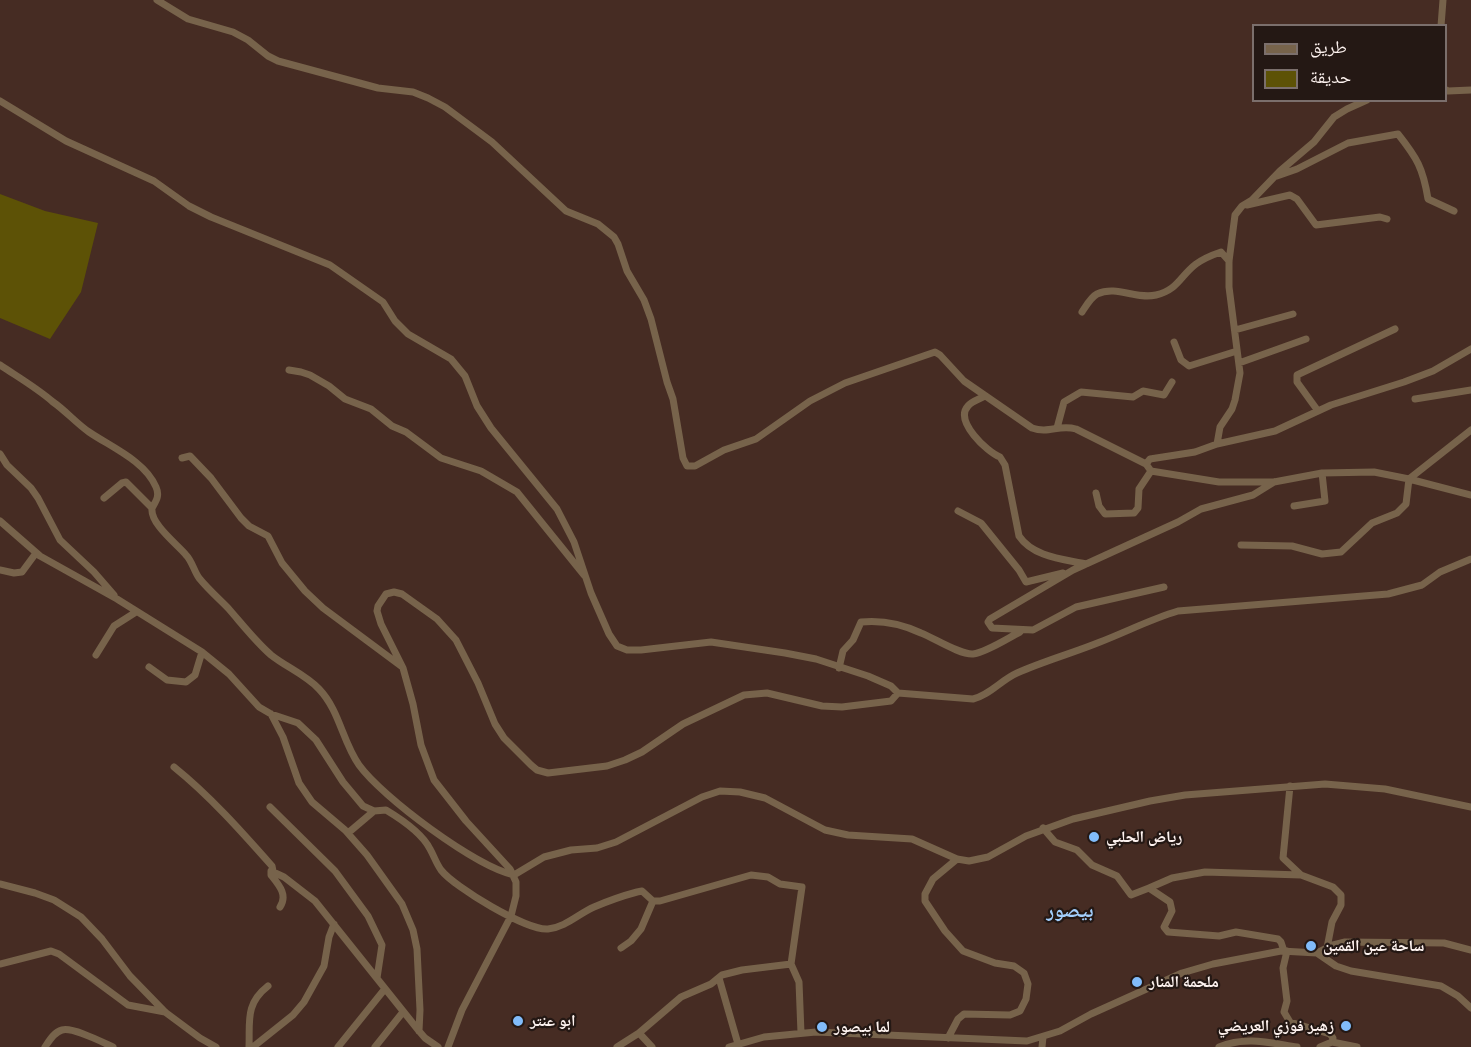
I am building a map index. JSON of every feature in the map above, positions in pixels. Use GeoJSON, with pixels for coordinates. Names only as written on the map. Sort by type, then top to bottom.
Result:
{"type":"FeatureCollection","features":[{"type":"Feature","properties":{"kind":"street"},"geometry":{"type":"LineString","coordinates":[[157,0],[188,19],[232,32],[248,40],[278,61],[378,88],[413,92],[428,98],[492,142],[566,211],[598,224],[614,237],[627,271],[644,300],[651,319],[673,399],[682,458],[687,466],[695,466],[724,450],[756,439],[810,401],[845,383],[934,352],[940,355],[964,381],[1032,428],[1042,431],[1066,426],[1076,429],[1146,464],[1151,471],[1219,482],[1274,482],[1322,473],[1374,472],[1471,495]]}},
{"type":"Feature","properties":{"kind":"street"},"geometry":{"type":"LineString","coordinates":[[1441,24],[1443,0]]}},
{"type":"Feature","properties":{"kind":"street"},"geometry":{"type":"LineString","coordinates":[[1447,91],[1471,90]]}},
{"type":"Feature","properties":{"kind":"street"},"geometry":{"type":"LineString","coordinates":[[0,101],[52,133],[154,181],[189,206],[211,217],[330,265],[383,302],[401,328],[451,359],[465,376],[477,406],[487,422],[557,509],[574,542],[609,634],[617,646],[627,650],[711,642],[806,657],[891,686],[898,693],[973,699],[982,697],[1012,675],[1049,659],[1097,644],[1152,619],[1178,611],[1388,594],[1422,585],[1440,572],[1471,559]]}},
{"type":"Feature","properties":{"kind":"street"},"geometry":{"type":"LineString","coordinates":[[1217,444],[1220,427],[1235,400],[1240,373],[1229,287],[1229,261],[1235,215],[1242,206],[1252,200],[1275,176],[1314,142],[1334,117],[1363,102]]}},
{"type":"Feature","properties":{"kind":"street"},"geometry":{"type":"LineString","coordinates":[[1275,176],[1297,169],[1348,143],[1398,134],[1417,158],[1424,177],[1428,200],[1454,211]]}},
{"type":"Feature","properties":{"kind":"street"},"geometry":{"type":"LineString","coordinates":[[1242,206],[1290,195],[1297,199],[1316,225],[1380,217],[1387,219]]}},
{"type":"Feature","properties":{"kind":"street"},"geometry":{"type":"LineString","coordinates":[[1082,312],[1096,295],[1115,290],[1154,296],[1171,290],[1195,265],[1210,256],[1221,252],[1229,261]]}},
{"type":"Feature","properties":{"kind":"street"},"geometry":{"type":"LineString","coordinates":[[1235,330],[1293,314]]}},
{"type":"Feature","properties":{"kind":"street"},"geometry":{"type":"LineString","coordinates":[[1318,411],[1297,382],[1297,375],[1395,329]]}},
{"type":"Feature","properties":{"kind":"street"},"geometry":{"type":"LineString","coordinates":[[1239,363],[1306,339]]}},
{"type":"Feature","properties":{"kind":"street"},"geometry":{"type":"LineString","coordinates":[[1174,342],[1181,360],[1189,366],[1237,351]]}},
{"type":"Feature","properties":{"kind":"street"},"geometry":{"type":"LineString","coordinates":[[1146,464],[1150,459],[1195,452],[1217,444],[1275,430],[1331,405],[1420,376],[1445,365],[1471,349]]}},
{"type":"Feature","properties":{"kind":"street"},"geometry":{"type":"LineString","coordinates":[[0,365],[52,401],[87,430],[123,453],[143,471],[158,491],[157,500],[152,508]]}},
{"type":"Feature","properties":{"kind":"street"},"geometry":{"type":"LineString","coordinates":[[289,370],[310,375],[345,399],[371,409],[392,426],[406,432],[441,458],[481,471],[517,492],[586,577]]}},
{"type":"Feature","properties":{"kind":"street"},"geometry":{"type":"LineString","coordinates":[[1057,428],[1064,402],[1081,392],[1134,397],[1143,391],[1164,395],[1172,382]]}},
{"type":"Feature","properties":{"kind":"street"},"geometry":{"type":"LineString","coordinates":[[1416,399],[1471,390]]}},
{"type":"Feature","properties":{"kind":"street"},"geometry":{"type":"LineString","coordinates":[[985,396],[968,405],[964,414],[965,423],[992,454],[1000,457],[1005,465],[1019,536],[1032,550],[1086,564]]}},
{"type":"Feature","properties":{"kind":"street"},"geometry":{"type":"LineString","coordinates":[[1241,545],[1292,546],[1322,554],[1341,552],[1372,524],[1397,513],[1406,504],[1409,479],[1471,430]]}},
{"type":"Feature","properties":{"kind":"street"},"geometry":{"type":"LineString","coordinates":[[0,454],[12,471],[34,493],[60,540],[94,572],[117,599]]}},
{"type":"Feature","properties":{"kind":"street"},"geometry":{"type":"LineString","coordinates":[[182,458],[190,456],[199,464],[241,518],[249,526],[268,536],[282,563],[305,591],[337,619],[403,668]]}},
{"type":"Feature","properties":{"kind":"street"},"geometry":{"type":"LineString","coordinates":[[1096,493],[1099,506],[1105,514],[1134,513],[1137,511],[1139,489],[1151,471]]}},
{"type":"Feature","properties":{"kind":"street"},"geometry":{"type":"LineString","coordinates":[[1294,506],[1325,501],[1322,473]]}},
{"type":"Feature","properties":{"kind":"street"},"geometry":{"type":"LineString","coordinates":[[104,498],[126,482],[152,508],[154,519],[189,557],[198,577],[247,631],[270,654],[318,688],[332,706],[360,766],[380,788],[478,861],[501,872],[514,874],[544,857],[571,850],[597,848],[616,842],[702,797],[714,792],[727,791],[765,798],[825,830],[848,835],[912,839],[957,859],[975,861],[988,857],[1043,828],[1080,817],[1150,801],[1209,793],[1324,784],[1415,794],[1471,807]]}},
{"type":"Feature","properties":{"kind":"street"},"geometry":{"type":"LineString","coordinates":[[1022,631],[992,628],[988,622],[1073,570],[1178,522],[1201,509],[1253,495],[1274,482]]}},
{"type":"Feature","properties":{"kind":"street"},"geometry":{"type":"LineString","coordinates":[[958,512],[981,523],[1026,582],[1073,570]]}},
{"type":"Feature","properties":{"kind":"street"},"geometry":{"type":"LineString","coordinates":[[0,520],[36,553],[202,651],[228,674],[259,707],[271,714],[298,723],[316,740],[353,796],[363,806],[374,811],[386,810],[422,837],[441,870],[454,883],[491,907],[537,927],[549,928],[569,922],[596,906],[637,892],[644,892],[657,902],[751,874],[768,877],[779,884],[802,887],[791,964],[799,982],[801,1033]]}},
{"type":"Feature","properties":{"kind":"street"},"geometry":{"type":"LineString","coordinates":[[0,570],[22,572],[36,553]]}},
{"type":"Feature","properties":{"kind":"street"},"geometry":{"type":"LineString","coordinates":[[839,668],[843,651],[853,640],[861,622],[874,621],[899,625],[970,654],[1022,631],[1038,628],[1076,607],[1164,586]]}},
{"type":"Feature","properties":{"kind":"street"},"geometry":{"type":"LineString","coordinates":[[448,1047],[462,1010],[511,916],[516,896],[514,874],[448,800],[434,780],[421,744],[403,668],[377,611],[386,594],[394,592],[402,594],[437,620],[456,640],[478,683],[495,724],[504,738],[537,770],[548,773],[607,766],[625,760],[642,752],[683,724],[744,695],[767,693],[812,704],[842,707],[891,700],[898,693]]}},
{"type":"Feature","properties":{"kind":"street"},"geometry":{"type":"LineString","coordinates":[[96,655],[114,626],[136,612]]}},
{"type":"Feature","properties":{"kind":"street"},"geometry":{"type":"LineString","coordinates":[[149,667],[167,680],[186,682],[195,675],[202,651]]}},
{"type":"Feature","properties":{"kind":"street"},"geometry":{"type":"LineString","coordinates":[[271,714],[283,737],[299,783],[312,802],[348,833],[368,855],[402,904],[417,949],[419,1031]]}},
{"type":"Feature","properties":{"kind":"street"},"geometry":{"type":"LineString","coordinates":[[174,767],[194,783],[272,866],[273,871],[270,873],[283,894],[284,900],[280,907]]}},
{"type":"Feature","properties":{"kind":"street"},"geometry":{"type":"LineString","coordinates":[[1290,786],[1282,856],[1301,874],[1332,887],[1341,895],[1341,905],[1332,922],[1327,948]]}},
{"type":"Feature","properties":{"kind":"street"},"geometry":{"type":"LineString","coordinates":[[270,807],[336,871],[368,916],[382,945],[377,978]]}},
{"type":"Feature","properties":{"kind":"street"},"geometry":{"type":"LineString","coordinates":[[348,833],[374,811]]}},
{"type":"Feature","properties":{"kind":"street"},"geometry":{"type":"LineString","coordinates":[[1043,828],[1054,842],[1077,850],[1092,865],[1117,876],[1131,896],[1172,878],[1205,872],[1301,874]]}},
{"type":"Feature","properties":{"kind":"street"},"geometry":{"type":"LineString","coordinates":[[948,1038],[958,1019],[964,1014],[1010,1015],[1017,1012],[1025,1003],[1028,987],[1026,977],[1016,967],[999,965],[977,958],[958,948],[926,904],[925,894],[933,879],[957,859]]}},
{"type":"Feature","properties":{"kind":"street"},"geometry":{"type":"LineString","coordinates":[[273,871],[315,901],[377,978],[384,990],[419,1031],[438,1047]]}},
{"type":"Feature","properties":{"kind":"street"},"geometry":{"type":"LineString","coordinates":[[0,884],[45,896],[81,917],[102,939],[130,976],[165,1012],[216,1047]]}},
{"type":"Feature","properties":{"kind":"street"},"geometry":{"type":"LineString","coordinates":[[1149,888],[1172,905],[1172,910],[1164,924],[1164,929],[1168,932],[1219,936],[1237,932],[1278,939],[1285,951],[1283,968],[1287,1001],[1284,1012],[1286,1017],[1290,1022],[1330,1034],[1333,1038],[1332,1042]]}},
{"type":"Feature","properties":{"kind":"street"},"geometry":{"type":"LineString","coordinates":[[621,948],[631,941],[641,929],[653,901]]}},
{"type":"Feature","properties":{"kind":"street"},"geometry":{"type":"LineString","coordinates":[[251,1047],[293,1015],[304,1002],[324,966],[328,937],[334,924]]}},
{"type":"Feature","properties":{"kind":"street"},"geometry":{"type":"LineString","coordinates":[[729,1047],[764,1037],[801,1033],[883,1034],[1010,1042],[1043,1037],[1182,973],[1221,962],[1285,951],[1317,953],[1345,942],[1444,943],[1471,950]]}},
{"type":"Feature","properties":{"kind":"street"},"geometry":{"type":"LineString","coordinates":[[0,964],[51,951],[59,954],[128,1005],[165,1012]]}},
{"type":"Feature","properties":{"kind":"street"},"geometry":{"type":"LineString","coordinates":[[1317,953],[1336,966],[1351,971],[1441,986],[1458,996],[1471,1008]]}},
{"type":"Feature","properties":{"kind":"street"},"geometry":{"type":"LineString","coordinates":[[617,1047],[639,1033],[681,998],[724,974],[791,964]]}},
{"type":"Feature","properties":{"kind":"street"},"geometry":{"type":"LineString","coordinates":[[719,978],[738,1044]]}},
{"type":"Feature","properties":{"kind":"street"},"geometry":{"type":"LineString","coordinates":[[251,1047],[251,1005],[255,998],[268,987]]}},
{"type":"Feature","properties":{"kind":"street"},"geometry":{"type":"LineString","coordinates":[[338,1047],[384,990]]}},
{"type":"Feature","properties":{"kind":"street"},"geometry":{"type":"LineString","coordinates":[[375,1047],[403,1012]]}},
{"type":"Feature","properties":{"kind":"street"},"geometry":{"type":"LineString","coordinates":[[45,1047],[55,1033],[63,1030],[73,1031],[113,1047]]}},
{"type":"Feature","properties":{"kind":"street"},"geometry":{"type":"LineString","coordinates":[[639,1033],[652,1047]]}},
{"type":"Feature","properties":{"kind":"street"},"geometry":{"type":"LineString","coordinates":[[1042,1047],[1043,1037]]}},
{"type":"Feature","properties":{"kind":"street"},"geometry":{"type":"LineString","coordinates":[[1219,1047],[1236,1041],[1250,1040],[1297,1047]]}},
{"type":"Feature","properties":{"kind":"street"},"geometry":{"type":"LineString","coordinates":[[1320,1047],[1332,1042],[1357,1047]]}},
{"type":"Feature","properties":{"kind":"green space"},"geometry":{"type":"Polygon","coordinates":[[[0,194],[45,211],[98,223],[81,292],[50,339],[0,318],[0,194]]]}},
{"type":"Feature","properties":{"kind":"place","name":"رياض الحلبي"},"geometry":{"type":"Point","coordinates":[1094,837]}},
{"type":"Feature","properties":{"kind":"place","name":"ساحة عين القمين"},"geometry":{"type":"Point","coordinates":[1311,946]}},
{"type":"Feature","properties":{"kind":"place","name":"ملحمة المنار"},"geometry":{"type":"Point","coordinates":[1137,982]}},
{"type":"Feature","properties":{"kind":"place","name":"ابو عنتر"},"geometry":{"type":"Point","coordinates":[518,1021]}},
{"type":"Feature","properties":{"kind":"place","name":"زهير فوزي العريضي"},"geometry":{"type":"Point","coordinates":[1346,1026]}},
{"type":"Feature","properties":{"kind":"place","name":"لما بيصور"},"geometry":{"type":"Point","coordinates":[822,1027]}},
{"type":"Feature","properties":{"kind":"district","name":"بيصور"},"geometry":{"type":"Point","coordinates":[1070,910]}}]}
